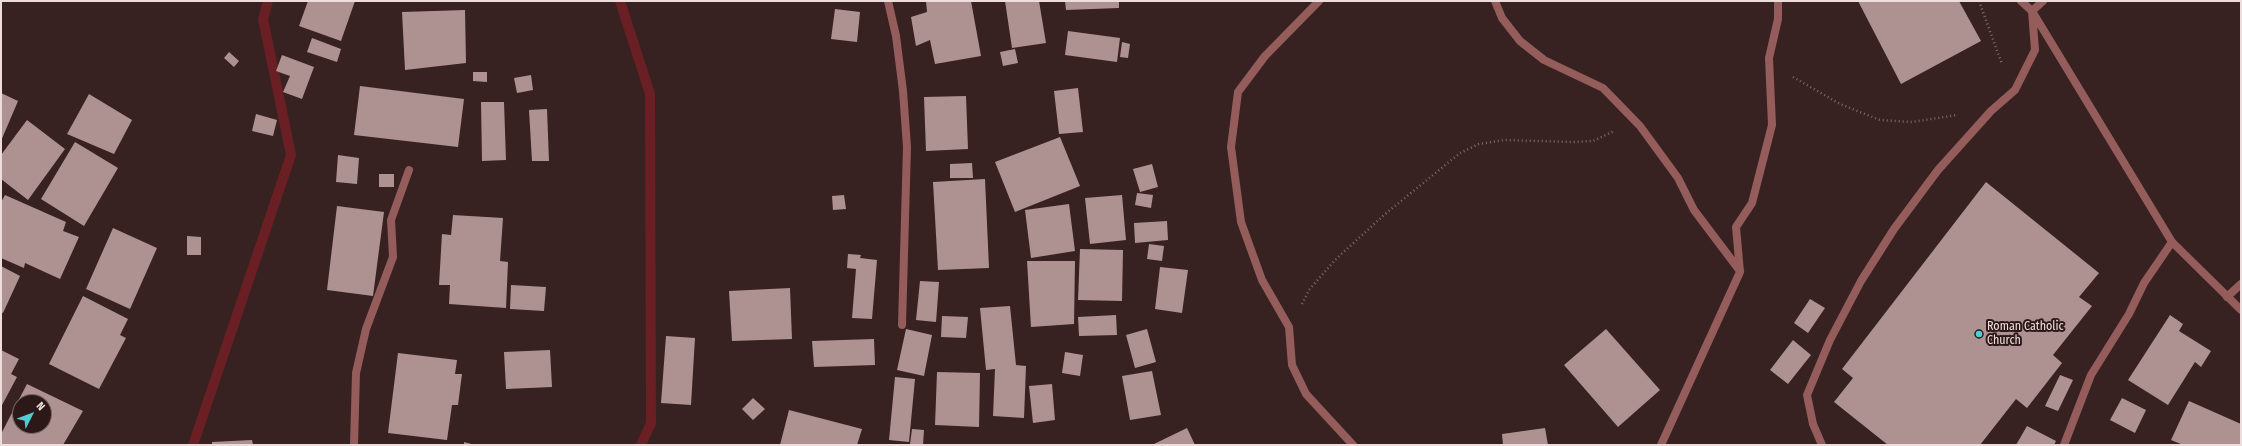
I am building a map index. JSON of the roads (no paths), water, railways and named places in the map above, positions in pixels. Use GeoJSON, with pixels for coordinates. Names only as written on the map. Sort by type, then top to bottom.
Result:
{"type":"FeatureCollection","features":[{"type":"Feature","properties":{"kind":"street"},"geometry":{"type":"LineString","coordinates":[[888,1],[900,67],[907,147],[902,325]]}},
{"type":"Feature","properties":{"kind":"street"},"geometry":{"type":"LineString","coordinates":[[1319,1],[1265,56],[1238,92],[1232,147],[1241,222],[1251,255],[1262,280],[1289,327],[1292,365],[1306,394],[1353,445]]}},
{"type":"Feature","properties":{"kind":"street"},"geometry":{"type":"LineString","coordinates":[[1495,1],[1502,18],[1520,41],[1544,60],[1603,88],[1632,118],[1661,152],[1678,178],[1694,210],[1740,272]]}},
{"type":"Feature","properties":{"kind":"street"},"geometry":{"type":"LineString","coordinates":[[1661,445],[1740,272],[1736,227],[1752,203],[1772,125],[1769,58],[1778,19],[1778,1]]}},
{"type":"Feature","properties":{"kind":"street"},"geometry":{"type":"LineString","coordinates":[[2021,1],[2032,11],[2172,242],[2241,310]]}},
{"type":"Feature","properties":{"kind":"street"},"geometry":{"type":"LineString","coordinates":[[2032,11],[2043,1]]}},
{"type":"Feature","properties":{"kind":"street"},"geometry":{"type":"LineString","coordinates":[[1822,445],[1814,424],[1807,395],[1830,340],[1862,281],[1894,229],[1938,170],[1991,111],[2015,90],[2035,50],[2032,11]]}},
{"type":"Feature","properties":{"kind":"street"},"geometry":{"type":"LineString","coordinates":[[354,445],[356,373],[366,329],[393,257],[391,220],[410,170]]}},
{"type":"Feature","properties":{"kind":"street"},"geometry":{"type":"LineString","coordinates":[[2064,445],[2091,375],[2129,314],[2144,283],[2172,242]]}},
{"type":"Feature","properties":{"kind":"street"},"geometry":{"type":"LineString","coordinates":[[2227,297],[2241,284]]}},
{"type":"Feature","properties":{"kind":"waterway"},"geometry":{"type":"LineString","coordinates":[[193,445],[291,155],[263,19],[268,1]]}},
{"type":"Feature","properties":{"kind":"waterway"},"geometry":{"type":"LineString","coordinates":[[620,1],[650,94],[651,423],[641,445]]}},
{"type":"Feature","properties":{"kind":"place","name":"Roman Catholic Church"},"geometry":{"type":"Point","coordinates":[1979,334]}}]}
